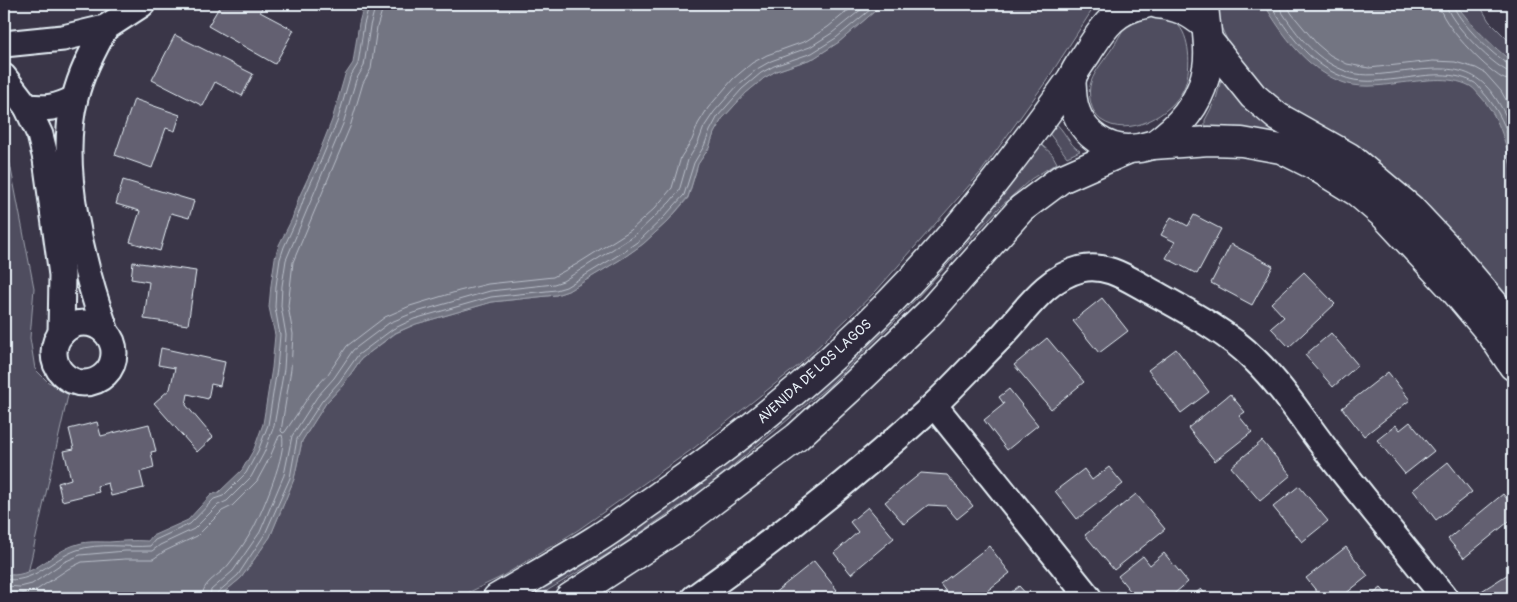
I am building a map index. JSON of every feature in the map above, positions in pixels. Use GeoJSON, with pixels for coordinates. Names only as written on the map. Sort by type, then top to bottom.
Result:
{"type":"FeatureCollection","features":[{"type":"Feature","properties":{"kind":"street"},"geometry":{"type":"LineString","coordinates":[[4,44],[63,38],[105,28],[142,4]]}},
{"type":"Feature","properties":{"kind":"street"},"geometry":{"type":"LineString","coordinates":[[1103,28],[1116,4]]}},
{"type":"Feature","properties":{"kind":"street"},"geometry":{"type":"LineString","coordinates":[[1103,28],[1117,14],[1133,6],[1145,4]]}},
{"type":"Feature","properties":{"kind":"street"},"geometry":{"type":"LineString","coordinates":[[1157,4],[1171,6],[1190,13],[1205,23],[1254,96],[1278,117],[1349,157],[1411,209],[1450,250],[1513,326]]}},
{"type":"Feature","properties":{"kind":"street"},"geometry":{"type":"LineString","coordinates":[[569,598],[681,525],[797,437],[930,312],[1021,209],[1060,178],[1140,148],[1177,127],[1192,108],[1201,90],[1208,66],[1205,23]]}},
{"type":"Feature","properties":{"kind":"street"},"geometry":{"type":"LineString","coordinates":[[105,28],[80,81],[74,99],[68,134],[69,168],[78,227],[92,292],[106,332]]}},
{"type":"Feature","properties":{"kind":"street","name":"AVENIDA DE LOS LAGOS"},"geometry":{"type":"LineString","coordinates":[[496,598],[596,540],[682,480],[753,426],[827,363],[892,301],[1014,159],[1072,78],[1103,28]]}},
{"type":"Feature","properties":{"kind":"street"},"geometry":{"type":"LineString","coordinates":[[4,77],[27,107],[40,135],[46,159],[62,275],[61,334]]}},
{"type":"Feature","properties":{"kind":"street"},"geometry":{"type":"LineString","coordinates":[[1072,78],[1073,101],[1078,118],[1088,132],[1103,142],[1140,148],[1209,141],[1242,142],[1281,149],[1315,166],[1357,192],[1384,215],[1455,291],[1492,335],[1513,366]]}},
{"type":"Feature","properties":{"kind":"street"},"geometry":{"type":"LineString","coordinates":[[27,107],[46,109],[58,107],[74,99]]}},
{"type":"Feature","properties":{"kind":"street"},"geometry":{"type":"LineString","coordinates":[[706,595],[751,556],[852,477],[934,405],[1054,280],[1068,272],[1084,268],[1101,267],[1124,276],[1188,312],[1253,357],[1445,598]]}},
{"type":"Feature","properties":{"kind":"street"},"geometry":{"type":"LineString","coordinates":[[88,323],[98,326],[106,332],[112,340],[114,360],[104,377],[85,384],[67,378],[55,362],[56,342],[61,334],[69,327],[88,323]]}},
{"type":"Feature","properties":{"kind":"street"},"geometry":{"type":"LineString","coordinates":[[934,405],[1088,598]]}},
{"type":"Feature","properties":{"kind":"shaded area"},"geometry":{"type":"Polygon","coordinates":[[[883,4],[1096,4],[1047,80],[981,172],[876,291],[799,365],[694,448],[578,530],[501,577],[457,598],[217,598],[241,578],[270,537],[294,479],[302,441],[326,403],[343,385],[361,359],[396,333],[416,324],[492,302],[556,295],[568,291],[623,258],[643,244],[668,221],[688,198],[698,164],[709,148],[714,133],[722,119],[746,93],[776,71],[814,58],[839,42],[883,4]]]}},
{"type":"Feature","properties":{"kind":"shaded area"},"geometry":{"type":"Polygon","coordinates":[[[1215,4],[1479,4],[1489,21],[1513,45],[1513,312],[1239,65],[1222,29],[1215,4]]]}},
{"type":"Feature","properties":{"kind":"shaded area"},"geometry":{"type":"Polygon","coordinates":[[[1159,15],[1177,24],[1186,39],[1189,65],[1184,88],[1170,107],[1148,121],[1124,127],[1112,125],[1101,120],[1092,108],[1090,97],[1091,82],[1095,73],[1127,24],[1140,17],[1159,15]]]}},
{"type":"Feature","properties":{"kind":"shaded area"},"geometry":{"type":"Polygon","coordinates":[[[1222,77],[1446,266],[1253,130],[1224,127],[1210,129],[1205,125],[1205,120],[1216,99],[1222,77]]]}},
{"type":"Feature","properties":{"kind":"shaded area"},"geometry":{"type":"Polygon","coordinates":[[[1054,122],[1072,145],[1080,151],[1067,157],[1045,128],[1054,122]]]}},
{"type":"Feature","properties":{"kind":"shaded area"},"geometry":{"type":"Polygon","coordinates":[[[1036,140],[1052,154],[1057,163],[1031,179],[1000,207],[905,311],[831,384],[706,488],[621,546],[535,598],[510,598],[699,476],[1036,140]]]}},
{"type":"Feature","properties":{"kind":"shaded area"},"geometry":{"type":"Polygon","coordinates":[[[4,152],[10,164],[34,288],[30,338],[35,369],[48,382],[69,391],[28,573],[19,576],[4,574],[4,152]]]}},
{"type":"Feature","properties":{"kind":"water"},"geometry":{"type":"Polygon","coordinates":[[[366,4],[883,4],[839,42],[814,58],[776,71],[746,93],[722,119],[714,133],[709,148],[698,164],[688,197],[668,221],[643,244],[623,258],[568,291],[556,295],[492,302],[416,324],[395,333],[361,359],[343,385],[326,403],[302,441],[294,479],[270,537],[241,578],[217,598],[4,598],[4,574],[24,573],[68,548],[82,543],[148,541],[152,536],[188,520],[211,495],[219,492],[242,470],[254,449],[263,424],[272,368],[275,335],[269,307],[275,258],[332,120],[345,75],[353,63],[359,23],[366,4]]]}},
{"type":"Feature","properties":{"kind":"water"},"geometry":{"type":"Polygon","coordinates":[[[1264,4],[1456,4],[1483,35],[1513,63],[1513,176],[1506,144],[1494,115],[1471,87],[1462,83],[1444,80],[1369,86],[1346,84],[1327,75],[1305,59],[1287,38],[1264,4]]]}},
{"type":"Feature","properties":{"kind":"building"},"geometry":{"type":"Polygon","coordinates":[[[221,4],[264,4],[260,12],[294,30],[275,64],[208,26],[221,4]]]}},
{"type":"Feature","properties":{"kind":"building"},"geometry":{"type":"Polygon","coordinates":[[[175,35],[253,74],[242,96],[215,82],[203,106],[152,80],[175,35]]]}},
{"type":"Feature","properties":{"kind":"building"},"geometry":{"type":"Polygon","coordinates":[[[134,99],[180,115],[175,131],[166,128],[152,168],[115,155],[134,99]]]}},
{"type":"Feature","properties":{"kind":"building"},"geometry":{"type":"Polygon","coordinates":[[[123,180],[194,201],[189,218],[171,213],[160,251],[130,242],[140,211],[116,204],[123,180]]]}},
{"type":"Feature","properties":{"kind":"building"},"geometry":{"type":"Polygon","coordinates":[[[1194,215],[1221,229],[1197,274],[1166,258],[1175,242],[1161,235],[1171,217],[1188,226],[1194,215]]]}},
{"type":"Feature","properties":{"kind":"building"},"geometry":{"type":"Polygon","coordinates":[[[1231,244],[1273,266],[1252,305],[1211,283],[1231,244]]]}},
{"type":"Feature","properties":{"kind":"building"},"geometry":{"type":"Polygon","coordinates":[[[133,262],[196,271],[188,325],[144,319],[149,282],[131,279],[133,262]]]}},
{"type":"Feature","properties":{"kind":"building"},"geometry":{"type":"Polygon","coordinates":[[[1304,272],[1335,304],[1289,347],[1271,328],[1284,317],[1271,303],[1304,272]]]}},
{"type":"Feature","properties":{"kind":"building"},"geometry":{"type":"Polygon","coordinates":[[[1102,298],[1128,331],[1099,353],[1073,321],[1102,298]]]}},
{"type":"Feature","properties":{"kind":"building"},"geometry":{"type":"Polygon","coordinates":[[[1331,333],[1358,365],[1333,387],[1305,355],[1331,333]]]}},
{"type":"Feature","properties":{"kind":"building"},"geometry":{"type":"Polygon","coordinates":[[[1047,338],[1084,382],[1051,409],[1014,365],[1047,338]]]}},
{"type":"Feature","properties":{"kind":"building"},"geometry":{"type":"Polygon","coordinates":[[[161,348],[225,362],[220,386],[211,384],[208,399],[188,394],[186,405],[213,437],[197,452],[154,403],[170,389],[175,368],[158,365],[161,348]]]}},
{"type":"Feature","properties":{"kind":"building"},"geometry":{"type":"Polygon","coordinates":[[[1176,349],[1209,392],[1181,413],[1148,370],[1176,349]]]}},
{"type":"Feature","properties":{"kind":"building"},"geometry":{"type":"Polygon","coordinates":[[[1388,372],[1410,400],[1364,436],[1342,408],[1388,372]]]}},
{"type":"Feature","properties":{"kind":"building"},"geometry":{"type":"Polygon","coordinates":[[[1009,389],[1038,425],[1007,450],[984,420],[1004,404],[999,397],[1009,389]]]}},
{"type":"Feature","properties":{"kind":"building"},"geometry":{"type":"Polygon","coordinates":[[[1230,394],[1245,412],[1239,416],[1252,432],[1215,461],[1188,428],[1230,394]]]}},
{"type":"Feature","properties":{"kind":"building"},"geometry":{"type":"Polygon","coordinates":[[[97,422],[101,436],[149,424],[156,451],[151,452],[154,468],[140,472],[144,488],[111,496],[108,483],[97,486],[99,492],[62,501],[58,483],[71,479],[64,451],[74,449],[69,429],[97,422]]]}},
{"type":"Feature","properties":{"kind":"building"},"geometry":{"type":"Polygon","coordinates":[[[1410,422],[1434,451],[1405,474],[1377,440],[1396,425],[1400,430],[1410,422]]]}},
{"type":"Feature","properties":{"kind":"building"},"geometry":{"type":"Polygon","coordinates":[[[1262,441],[1291,475],[1260,501],[1231,467],[1262,441]]]}},
{"type":"Feature","properties":{"kind":"building"},"geometry":{"type":"Polygon","coordinates":[[[1448,462],[1472,492],[1436,520],[1413,490],[1448,462]]]}},
{"type":"Feature","properties":{"kind":"building"},"geometry":{"type":"Polygon","coordinates":[[[1109,467],[1123,484],[1077,519],[1055,491],[1084,469],[1092,480],[1109,467]]]}},
{"type":"Feature","properties":{"kind":"building"},"geometry":{"type":"Polygon","coordinates":[[[921,473],[947,475],[973,506],[957,519],[946,506],[928,505],[904,524],[885,502],[921,473]]]}},
{"type":"Feature","properties":{"kind":"building"},"geometry":{"type":"Polygon","coordinates":[[[1299,486],[1328,521],[1302,542],[1273,507],[1299,486]]]}},
{"type":"Feature","properties":{"kind":"building"},"geometry":{"type":"Polygon","coordinates":[[[1136,494],[1165,529],[1114,570],[1085,535],[1136,494]]]}},
{"type":"Feature","properties":{"kind":"building"},"geometry":{"type":"Polygon","coordinates":[[[1503,494],[1513,506],[1513,518],[1464,558],[1448,539],[1503,494]]]}},
{"type":"Feature","properties":{"kind":"building"},"geometry":{"type":"Polygon","coordinates":[[[868,507],[894,538],[851,574],[834,553],[858,532],[850,522],[868,507]]]}},
{"type":"Feature","properties":{"kind":"building"},"geometry":{"type":"Polygon","coordinates":[[[989,546],[1010,573],[978,598],[951,598],[940,584],[989,546]]]}},
{"type":"Feature","properties":{"kind":"building"},"geometry":{"type":"Polygon","coordinates":[[[1346,547],[1368,576],[1340,598],[1322,598],[1306,578],[1346,547]]]}},
{"type":"Feature","properties":{"kind":"building"},"geometry":{"type":"Polygon","coordinates":[[[1164,553],[1188,582],[1169,598],[1136,598],[1118,576],[1143,556],[1150,565],[1164,553]]]}},
{"type":"Feature","properties":{"kind":"building"},"geometry":{"type":"Polygon","coordinates":[[[814,561],[837,590],[828,598],[768,598],[814,561]]]}},
{"type":"Feature","properties":{"kind":"building"},"geometry":{"type":"Polygon","coordinates":[[[1513,571],[1513,598],[1484,598],[1480,592],[1513,571]]]}},
{"type":"Feature","properties":{"kind":"building"},"geometry":{"type":"Polygon","coordinates":[[[1019,586],[1030,598],[1004,598],[1019,586]]]}},
{"type":"Feature","properties":{"kind":"building"},"geometry":{"type":"Polygon","coordinates":[[[1381,588],[1390,598],[1368,598],[1381,588]]]}},
{"type":"Feature","properties":{"kind":"building"},"geometry":{"type":"Polygon","coordinates":[[[1201,589],[1209,598],[1189,598],[1201,589]]]}}]}
